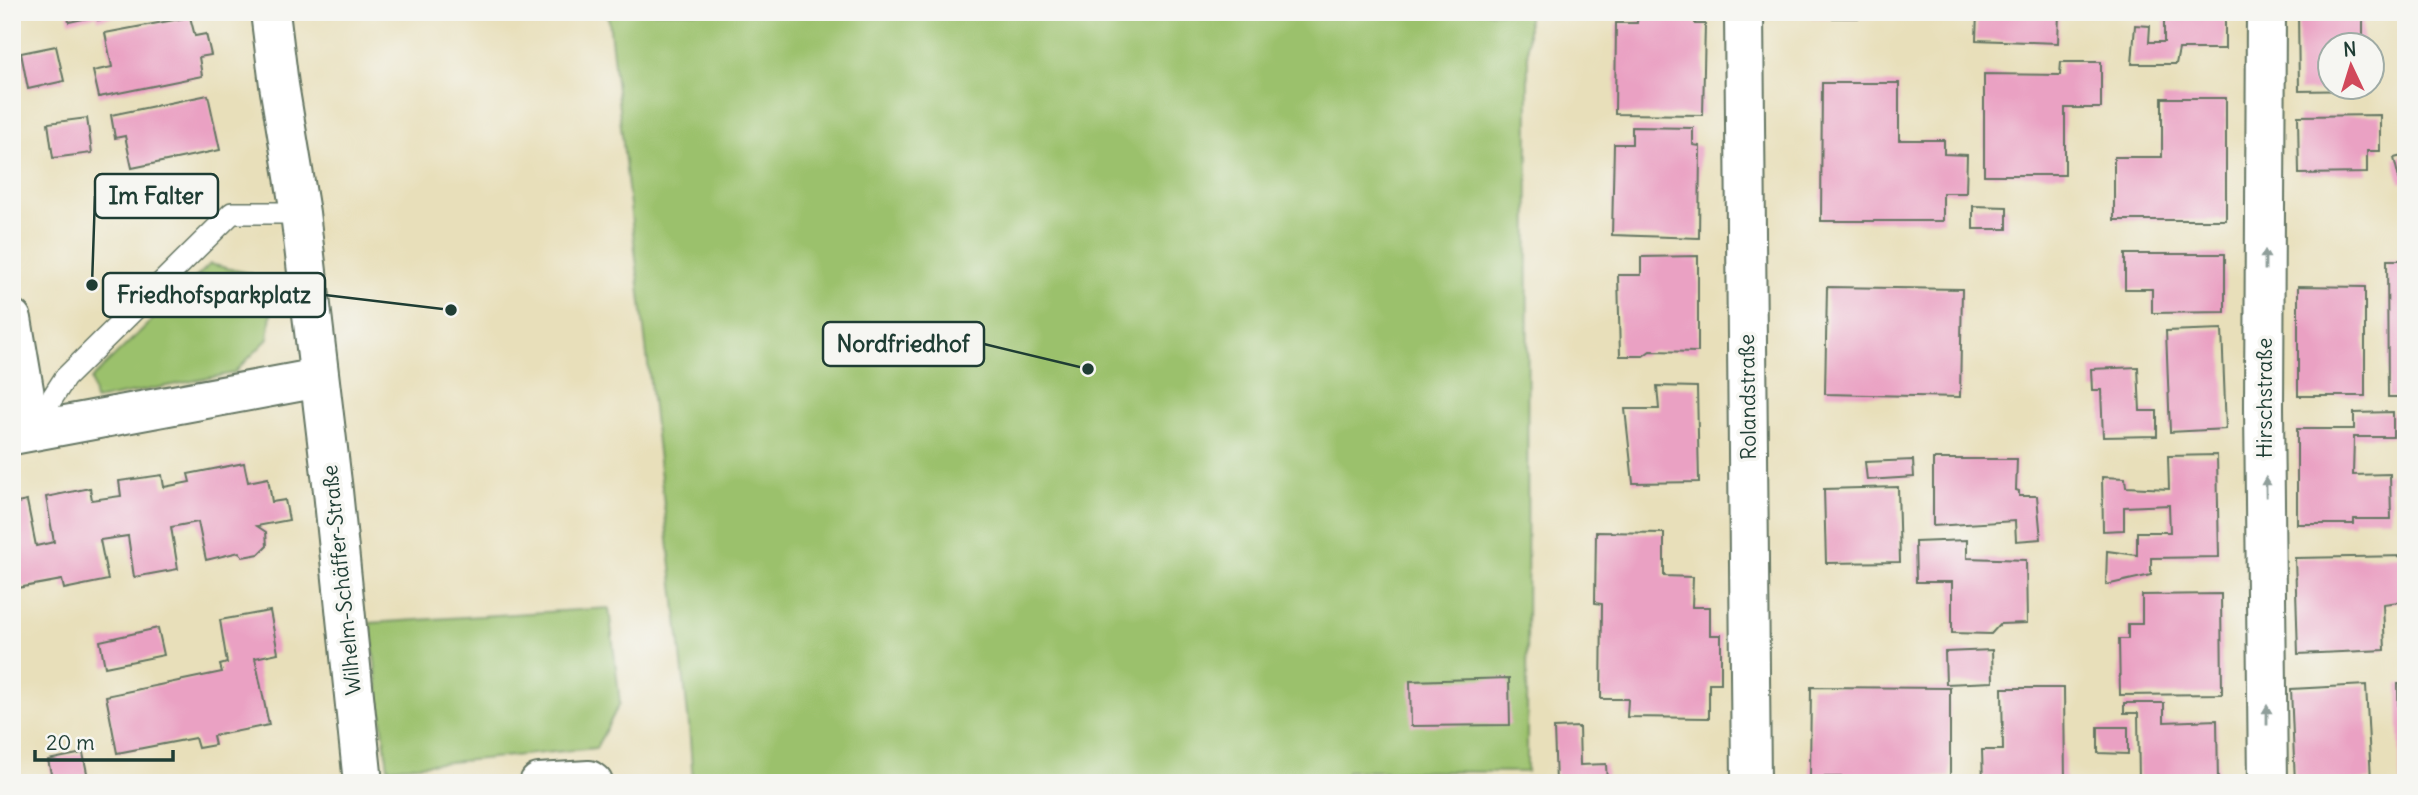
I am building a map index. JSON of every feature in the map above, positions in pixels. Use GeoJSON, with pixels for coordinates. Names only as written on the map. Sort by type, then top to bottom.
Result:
{"type":"FeatureCollection","features":[{"type":"Feature","properties":{"kind":"street","name":"Wilhelm-Schäffer-Straße"},"geometry":{"type":"LineString","coordinates":[[270,12],[300,213],[363,783]]}},
{"type":"Feature","properties":{"kind":"street","name":"Rolandstraße"},"geometry":{"type":"LineString","coordinates":[[1744,12],[1751,783]]}},
{"type":"Feature","properties":{"kind":"street","name":"Hirschstraße"},"geometry":{"type":"LineString","coordinates":[[2266,12],[2264,408],[2268,783]]}},
{"type":"Feature","properties":{"kind":"street"},"geometry":{"type":"LineString","coordinates":[[12,319],[22,433],[319,378]]}},
{"type":"Feature","properties":{"kind":"street"},"geometry":{"type":"LineString","coordinates":[[539,783],[589,780],[593,783]]}},
{"type":"Feature","properties":{"kind":"lane"},"geometry":{"type":"LineString","coordinates":[[22,433],[65,378],[232,213],[300,213]]}},
{"type":"Feature","properties":{"kind":"green space"},"geometry":{"type":"Polygon","coordinates":[[[608,12],[1528,12],[1527,772],[1347,771],[1347,783],[693,783],[689,725],[608,12]]]}},
{"type":"Feature","properties":{"kind":"green space"},"geometry":{"type":"Polygon","coordinates":[[[210,264],[251,274],[272,304],[268,339],[234,373],[95,400],[91,379],[210,264]]]}},
{"type":"Feature","properties":{"kind":"green space"},"geometry":{"type":"Polygon","coordinates":[[[609,608],[620,703],[596,748],[388,768],[370,623],[609,608]]]}},
{"type":"Feature","properties":{"kind":"building"},"geometry":{"type":"Polygon","coordinates":[[[67,12],[120,12],[121,15],[98,20],[97,16],[69,22],[67,12]]]}},
{"type":"Feature","properties":{"kind":"building"},"geometry":{"type":"Polygon","coordinates":[[[1638,12],[1695,12],[1695,24],[1705,24],[1703,115],[1615,114],[1616,23],[1637,23],[1638,12]]]}},
{"type":"Feature","properties":{"kind":"building"},"geometry":{"type":"Polygon","coordinates":[[[1811,12],[1880,12],[1880,18],[1811,18],[1811,12]]]}},
{"type":"Feature","properties":{"kind":"building"},"geometry":{"type":"Polygon","coordinates":[[[1977,12],[2059,12],[2058,43],[1976,40],[1977,12]]]}},
{"type":"Feature","properties":{"kind":"building"},"geometry":{"type":"Polygon","coordinates":[[[2164,12],[2225,12],[2225,49],[2179,49],[2176,64],[2132,64],[2135,25],[2150,26],[2149,42],[2164,42],[2164,12]]]}},
{"type":"Feature","properties":{"kind":"building"},"geometry":{"type":"Polygon","coordinates":[[[2298,12],[2363,12],[2363,32],[2316,32],[2316,91],[2299,91],[2298,12]]]}},
{"type":"Feature","properties":{"kind":"building"},"geometry":{"type":"Polygon","coordinates":[[[190,17],[195,36],[206,34],[211,55],[199,57],[202,76],[99,97],[93,71],[112,67],[105,33],[190,17]]]}},
{"type":"Feature","properties":{"kind":"building"},"geometry":{"type":"Polygon","coordinates":[[[56,46],[64,81],[28,89],[21,53],[56,46]]]}},
{"type":"Feature","properties":{"kind":"building"},"geometry":{"type":"Polygon","coordinates":[[[2061,62],[2101,62],[2101,108],[2065,108],[2065,175],[1984,175],[1984,74],[2060,75],[2061,62]]]}},
{"type":"Feature","properties":{"kind":"building"},"geometry":{"type":"Polygon","coordinates":[[[1822,83],[1899,83],[1899,140],[1944,140],[1944,154],[1967,155],[1966,193],[1943,193],[1943,221],[1821,221],[1822,83]]]}},
{"type":"Feature","properties":{"kind":"building"},"geometry":{"type":"Polygon","coordinates":[[[208,95],[220,150],[132,168],[125,136],[115,138],[111,115],[208,95]]]}},
{"type":"Feature","properties":{"kind":"building"},"geometry":{"type":"Polygon","coordinates":[[[2162,98],[2226,98],[2226,220],[2114,220],[2114,157],[2162,157],[2162,98]]]}},
{"type":"Feature","properties":{"kind":"building"},"geometry":{"type":"Polygon","coordinates":[[[2380,115],[2380,151],[2367,151],[2367,173],[2299,174],[2298,116],[2380,115]]]}},
{"type":"Feature","properties":{"kind":"building"},"geometry":{"type":"Polygon","coordinates":[[[87,118],[92,153],[53,158],[48,123],[87,118]]]}},
{"type":"Feature","properties":{"kind":"building"},"geometry":{"type":"Polygon","coordinates":[[[1632,127],[1693,128],[1693,145],[1700,146],[1699,238],[1612,235],[1614,144],[1632,144],[1632,127]]]}},
{"type":"Feature","properties":{"kind":"building"},"geometry":{"type":"Polygon","coordinates":[[[2406,155],[2406,181],[2400,183],[2394,158],[2406,155]]]}},
{"type":"Feature","properties":{"kind":"building"},"geometry":{"type":"Polygon","coordinates":[[[1973,206],[2007,207],[2007,229],[1973,229],[1973,206]]]}},
{"type":"Feature","properties":{"kind":"building"},"geometry":{"type":"Polygon","coordinates":[[[2125,254],[2225,254],[2225,312],[2152,313],[2152,289],[2125,289],[2125,254]]]}},
{"type":"Feature","properties":{"kind":"building"},"geometry":{"type":"Polygon","coordinates":[[[1698,256],[1698,352],[1650,351],[1643,356],[1620,356],[1618,275],[1641,275],[1641,257],[1698,256]]]}},
{"type":"Feature","properties":{"kind":"building"},"geometry":{"type":"Polygon","coordinates":[[[2387,260],[2406,260],[2406,397],[2388,397],[2387,260]]]}},
{"type":"Feature","properties":{"kind":"building"},"geometry":{"type":"Polygon","coordinates":[[[2298,286],[2365,287],[2365,396],[2298,396],[2298,286]]]}},
{"type":"Feature","properties":{"kind":"building"},"geometry":{"type":"Polygon","coordinates":[[[1827,287],[1962,289],[1960,397],[1825,394],[1827,287]]]}},
{"type":"Feature","properties":{"kind":"building"},"geometry":{"type":"Polygon","coordinates":[[[2222,329],[2226,429],[2170,432],[2166,331],[2222,329]]]}},
{"type":"Feature","properties":{"kind":"building"},"geometry":{"type":"Polygon","coordinates":[[[2138,367],[2140,411],[2157,411],[2157,436],[2103,437],[2101,390],[2092,390],[2091,369],[2138,367]]]}},
{"type":"Feature","properties":{"kind":"building"},"geometry":{"type":"Polygon","coordinates":[[[1657,386],[1697,387],[1699,482],[1633,483],[1625,409],[1659,409],[1657,386]]]}},
{"type":"Feature","properties":{"kind":"building"},"geometry":{"type":"Polygon","coordinates":[[[2393,412],[2393,437],[2354,437],[2353,475],[2390,474],[2391,519],[2354,519],[2354,524],[2297,524],[2297,429],[2354,429],[2354,413],[2393,412]]]}},
{"type":"Feature","properties":{"kind":"building"},"geometry":{"type":"Polygon","coordinates":[[[2217,455],[2219,557],[2151,558],[2151,575],[2106,585],[2107,551],[2137,555],[2137,532],[2170,532],[2169,505],[2124,507],[2124,530],[2103,531],[2102,477],[2125,478],[2126,487],[2169,489],[2168,456],[2217,455]]]}},
{"type":"Feature","properties":{"kind":"building"},"geometry":{"type":"Polygon","coordinates":[[[1933,459],[2017,459],[2016,490],[2019,491],[2019,496],[2037,496],[2041,539],[2016,541],[2015,521],[1933,526],[1933,459]]]}},
{"type":"Feature","properties":{"kind":"building"},"geometry":{"type":"Polygon","coordinates":[[[1913,460],[1914,477],[1867,480],[1865,462],[1913,460]]]}},
{"type":"Feature","properties":{"kind":"building"},"geometry":{"type":"Polygon","coordinates":[[[244,463],[248,482],[268,478],[272,502],[285,500],[289,520],[257,526],[266,532],[267,546],[259,554],[243,557],[239,552],[206,560],[198,522],[171,527],[178,569],[134,577],[128,536],[100,540],[108,580],[64,589],[62,580],[12,589],[12,504],[27,501],[36,546],[54,542],[46,497],[90,488],[92,500],[121,496],[119,481],[162,475],[164,487],[190,482],[188,474],[244,463]]]}},
{"type":"Feature","properties":{"kind":"building"},"geometry":{"type":"Polygon","coordinates":[[[1898,487],[1900,562],[1826,563],[1824,489],[1898,487]]]}},
{"type":"Feature","properties":{"kind":"building"},"geometry":{"type":"Polygon","coordinates":[[[1596,532],[1664,533],[1664,576],[1693,577],[1692,607],[1710,607],[1710,635],[1721,635],[1721,683],[1709,683],[1709,718],[1627,717],[1628,699],[1601,699],[1602,604],[1595,603],[1596,532]]]}},
{"type":"Feature","properties":{"kind":"building"},"geometry":{"type":"Polygon","coordinates":[[[1967,540],[1967,558],[2026,560],[2027,623],[2000,624],[1991,634],[1952,633],[1952,582],[1916,582],[1915,542],[1967,540]]]}},
{"type":"Feature","properties":{"kind":"building"},"geometry":{"type":"Polygon","coordinates":[[[2406,556],[2406,601],[2383,604],[2385,650],[2298,654],[2295,558],[2406,556]]]}},
{"type":"Feature","properties":{"kind":"building"},"geometry":{"type":"Polygon","coordinates":[[[2221,594],[2222,694],[2120,695],[2119,639],[2128,639],[2128,624],[2142,624],[2142,595],[2221,594]]]}},
{"type":"Feature","properties":{"kind":"building"},"geometry":{"type":"Polygon","coordinates":[[[270,611],[278,653],[255,658],[269,725],[213,736],[215,745],[198,748],[195,738],[117,753],[106,696],[222,672],[220,665],[227,663],[220,620],[270,611]]]}},
{"type":"Feature","properties":{"kind":"building"},"geometry":{"type":"Polygon","coordinates":[[[158,628],[164,655],[105,667],[100,641],[158,628]]]}},
{"type":"Feature","properties":{"kind":"building"},"geometry":{"type":"Polygon","coordinates":[[[1992,650],[1993,682],[1946,684],[1945,652],[1992,650]]]}},
{"type":"Feature","properties":{"kind":"building"},"geometry":{"type":"Polygon","coordinates":[[[1509,678],[1510,725],[1411,726],[1410,681],[1509,678]]]}},
{"type":"Feature","properties":{"kind":"building"},"geometry":{"type":"Polygon","coordinates":[[[2398,684],[2406,684],[2406,783],[2400,783],[2398,684]]]}},
{"type":"Feature","properties":{"kind":"building"},"geometry":{"type":"Polygon","coordinates":[[[2366,685],[2371,780],[2295,783],[2291,689],[2366,685]]]}},
{"type":"Feature","properties":{"kind":"building"},"geometry":{"type":"Polygon","coordinates":[[[1811,687],[1950,688],[1950,777],[1810,777],[1811,687]]]}},
{"type":"Feature","properties":{"kind":"building"},"geometry":{"type":"Polygon","coordinates":[[[2002,688],[2064,688],[2065,783],[1983,783],[1982,750],[2003,750],[2002,688]]]}},
{"type":"Feature","properties":{"kind":"building"},"geometry":{"type":"Polygon","coordinates":[[[2124,703],[2164,703],[2164,722],[2217,720],[2218,783],[2139,783],[2138,713],[2124,713],[2124,703]]]}},
{"type":"Feature","properties":{"kind":"building"},"geometry":{"type":"Polygon","coordinates":[[[1579,727],[1580,765],[1606,764],[1607,783],[1556,783],[1554,728],[1579,727]]]}},
{"type":"Feature","properties":{"kind":"building"},"geometry":{"type":"Polygon","coordinates":[[[2098,727],[2128,727],[2128,754],[2098,753],[2098,727]]]}},
{"type":"Feature","properties":{"kind":"building"},"geometry":{"type":"Polygon","coordinates":[[[83,753],[89,783],[53,783],[48,760],[83,753]]]}},
{"type":"Feature","properties":{"kind":"place","name":"Im Falter"},"geometry":{"type":"Point","coordinates":[92,285]}},
{"type":"Feature","properties":{"kind":"place","name":"Friedhofsparkplatz"},"geometry":{"type":"Point","coordinates":[451,310]}},
{"type":"Feature","properties":{"kind":"place","name":"Nordfriedhof"},"geometry":{"type":"Point","coordinates":[1088,369]}}]}
